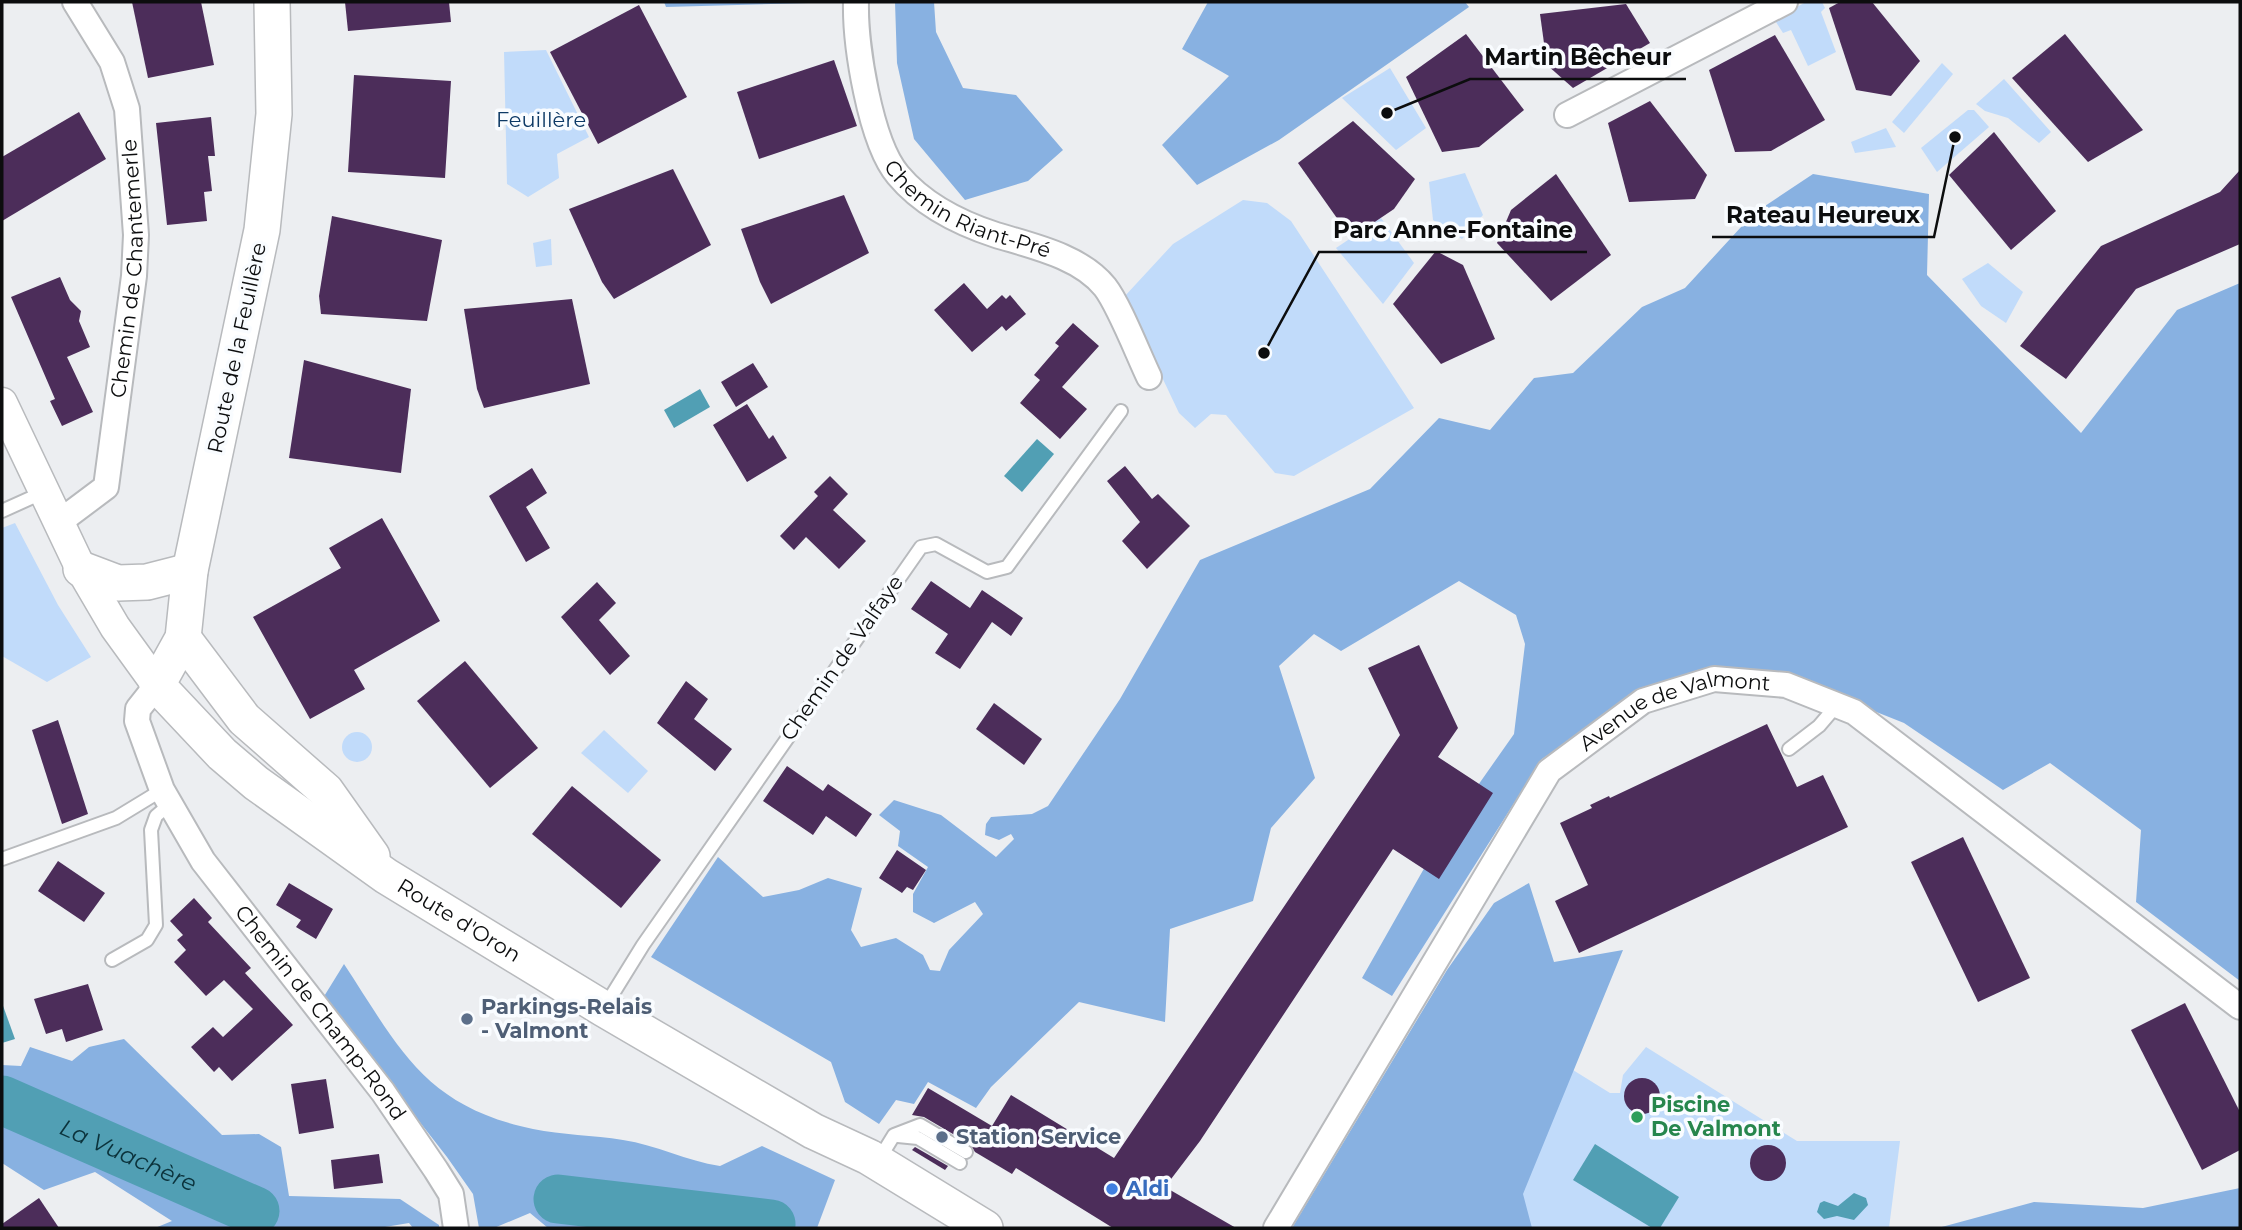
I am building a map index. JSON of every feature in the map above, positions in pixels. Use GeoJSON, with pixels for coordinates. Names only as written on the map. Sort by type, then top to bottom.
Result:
{"type":"FeatureCollection","features":[{"type":"Feature","properties":{"kind":"main road","name":"Route de la Feuillère"},"geometry":{"type":"LineString","coordinates":[[157,685],[183,638],[190,571],[262,230],[274,114],[272,2]]}},
{"type":"Feature","properties":{"kind":"main road"},"geometry":{"type":"LineString","coordinates":[[81,569],[118,583],[147,582],[190,571]]}},
{"type":"Feature","properties":{"kind":"main road"},"geometry":{"type":"LineString","coordinates":[[183,638],[244,719],[326,791],[386,876]]}},
{"type":"Feature","properties":{"kind":"main road","name":"Route d'Oron"},"geometry":{"type":"LineString","coordinates":[[157,685],[222,754],[256,783],[386,876],[604,1009],[813,1131],[886,1149],[985,1228]]}},
{"type":"Feature","properties":{"kind":"street","name":"Chemin de Chantemerle"},"geometry":{"type":"LineString","coordinates":[[58,523],[106,487],[134,276],[135,248],[127,109],[112,61],[75,2]]}},
{"type":"Feature","properties":{"kind":"street","name":"Chemin Riant-Pré"},"geometry":{"type":"LineString","coordinates":[[856,2],[855,29],[864,78],[879,136],[897,174],[943,214],[1045,250],[1077,265],[1105,287],[1149,377]]}},
{"type":"Feature","properties":{"kind":"street"},"geometry":{"type":"LineString","coordinates":[[1567,115],[1785,2]]}},
{"type":"Feature","properties":{"kind":"street","name":"Route d'Oron"},"geometry":{"type":"LineString","coordinates":[[2,403],[81,569],[125,642],[157,685]]}},
{"type":"Feature","properties":{"kind":"street","name":"Avenue de Valmont"},"geometry":{"type":"LineString","coordinates":[[1276,1228],[1549,771],[1643,701],[1714,679],[1786,685],[1854,712],[2240,1007]]}},
{"type":"Feature","properties":{"kind":"street","name":"Chemin de Champ-Rond"},"geometry":{"type":"LineString","coordinates":[[157,685],[138,709],[137,721],[166,797],[203,861],[383,1092],[429,1159],[451,1194],[456,1228]]}},
{"type":"Feature","properties":{"kind":"lane","name":"Chemin de Valfaye"},"geometry":{"type":"LineString","coordinates":[[604,1009],[665,912],[921,547],[936,544],[987,572],[1007,567],[1121,411]]}},
{"type":"Feature","properties":{"kind":"lane"},"geometry":{"type":"LineString","coordinates":[[2,512],[44,492]]}},
{"type":"Feature","properties":{"kind":"lane"},"geometry":{"type":"LineString","coordinates":[[1788,748],[1819,726],[1837,705]]}},
{"type":"Feature","properties":{"kind":"lane"},"geometry":{"type":"LineString","coordinates":[[2,859],[166,797]]}},
{"type":"Feature","properties":{"kind":"lane"},"geometry":{"type":"LineString","coordinates":[[112,960],[147,940],[156,925],[151,830],[166,797]]}},
{"type":"Feature","properties":{"kind":"lane"},"geometry":{"type":"LineString","coordinates":[[886,1149],[920,1125],[963,1157]]}},
{"type":"Feature","properties":{"kind":"green space"},"geometry":{"type":"Polygon","coordinates":[[[1806,2],[1822,2],[1825,8],[1821,12],[1836,52],[1808,66],[1791,30],[1783,33],[1774,19],[1806,2]]]}},
{"type":"Feature","properties":{"kind":"green space","name":"Feuillère"},"geometry":{"type":"Polygon","coordinates":[[[546,50],[589,137],[557,154],[559,178],[528,197],[507,184],[504,52],[546,50]]]}},
{"type":"Feature","properties":{"kind":"green space"},"geometry":{"type":"Polygon","coordinates":[[[1942,63],[1953,74],[1904,133],[1892,122],[1942,63]]]}},
{"type":"Feature","properties":{"kind":"green space"},"geometry":{"type":"Polygon","coordinates":[[[1390,68],[1426,128],[1396,150],[1342,98],[1390,68]]]}},
{"type":"Feature","properties":{"kind":"green space"},"geometry":{"type":"Polygon","coordinates":[[[2004,79],[2051,132],[2039,143],[2008,118],[1985,111],[1976,104],[2004,79]]]}},
{"type":"Feature","properties":{"kind":"green space"},"geometry":{"type":"Polygon","coordinates":[[[1968,110],[1974,110],[1989,127],[1937,172],[1921,148],[1968,110]]]}},
{"type":"Feature","properties":{"kind":"green space"},"geometry":{"type":"Polygon","coordinates":[[[1886,128],[1896,147],[1855,153],[1851,142],[1886,128]]]}},
{"type":"Feature","properties":{"kind":"green space"},"geometry":{"type":"Polygon","coordinates":[[[1465,173],[1483,215],[1462,239],[1433,220],[1429,182],[1465,173]]]}},
{"type":"Feature","properties":{"kind":"green space"},"geometry":{"type":"Polygon","coordinates":[[[1243,200],[1267,203],[1291,221],[1414,408],[1294,476],[1275,473],[1226,415],[1211,414],[1195,428],[1179,413],[1124,297],[1173,244],[1243,200]]]}},
{"type":"Feature","properties":{"kind":"green space"},"geometry":{"type":"Polygon","coordinates":[[[1381,218],[1414,263],[1383,304],[1336,248],[1381,218]]]}},
{"type":"Feature","properties":{"kind":"green space"},"geometry":{"type":"Polygon","coordinates":[[[551,239],[552,265],[536,267],[533,243],[551,239]]]}},
{"type":"Feature","properties":{"kind":"green space"},"geometry":{"type":"Polygon","coordinates":[[[1988,263],[2023,292],[2006,323],[1981,306],[1962,279],[1988,263]]]}},
{"type":"Feature","properties":{"kind":"green space"},"geometry":{"type":"Polygon","coordinates":[[[15,523],[58,605],[91,657],[47,682],[2,656],[2,528],[15,523]]]}},
{"type":"Feature","properties":{"kind":"green space"},"geometry":{"type":"Polygon","coordinates":[[[604,730],[648,771],[628,793],[581,753],[604,730]]]}},
{"type":"Feature","properties":{"kind":"green space"},"geometry":{"type":"Polygon","coordinates":[[[357,732],[368,736],[372,747],[368,758],[357,762],[346,758],[342,747],[346,736],[357,732]]]}},
{"type":"Feature","properties":{"kind":"green space","name":"Piscine De Valmont"},"geometry":{"type":"Polygon","coordinates":[[[1646,1047],[1797,1141],[1900,1141],[1889,1228],[1520,1228],[1489,1178],[1544,1052],[1610,1093],[1620,1093],[1623,1075],[1646,1047]]]}},
{"type":"Feature","properties":{"kind":"shaded area"},"geometry":{"type":"Polygon","coordinates":[[[664,2],[845,2],[666,7],[664,2]]]}},
{"type":"Feature","properties":{"kind":"shaded area"},"geometry":{"type":"Polygon","coordinates":[[[895,2],[934,2],[936,32],[963,88],[1016,95],[1063,150],[1028,181],[965,200],[914,139],[897,63],[895,2]]]}},
{"type":"Feature","properties":{"kind":"shaded area"},"geometry":{"type":"Polygon","coordinates":[[[1208,2],[1465,2],[1469,7],[1279,140],[1197,185],[1162,145],[1229,76],[1182,49],[1208,2]]]}},
{"type":"Feature","properties":{"kind":"shaded area"},"geometry":{"type":"Polygon","coordinates":[[[1813,174],[1929,194],[1927,275],[2081,433],[2177,310],[2240,283],[2240,981],[2136,902],[2141,830],[2050,763],[2003,790],[1904,723],[1786,676],[1649,687],[1542,759],[1392,996],[1362,978],[1443,835],[1514,734],[1525,644],[1516,615],[1459,581],[1341,651],[1314,634],[1279,666],[1315,778],[1271,828],[1253,901],[1170,929],[1165,1022],[1079,1002],[991,1087],[976,1108],[928,1082],[914,1104],[896,1100],[879,1124],[845,1102],[831,1062],[651,957],[718,857],[763,897],[799,890],[828,878],[862,888],[851,930],[861,947],[896,938],[923,955],[930,970],[940,971],[949,950],[983,914],[975,902],[934,923],[913,912],[913,894],[928,867],[898,846],[900,831],[879,815],[894,800],[941,815],[996,857],[1014,839],[1011,834],[999,840],[985,835],[986,824],[991,817],[1032,814],[1048,806],[1120,699],[1200,560],[1370,489],[1439,418],[1490,430],[1534,378],[1573,373],[1642,307],[1685,288],[1753,214],[1813,174]]]}},
{"type":"Feature","properties":{"kind":"shaded area"},"geometry":{"type":"Polygon","coordinates":[[[700,389],[710,407],[674,428],[664,410],[700,389]]]}},
{"type":"Feature","properties":{"kind":"shaded area"},"geometry":{"type":"Polygon","coordinates":[[[1037,439],[1054,454],[1022,492],[1004,476],[1037,439]]]}},
{"type":"Feature","properties":{"kind":"shaded area"},"geometry":{"type":"Polygon","coordinates":[[[1529,883],[1554,962],[1623,950],[1523,1194],[1532,1228],[1292,1228],[1447,970],[1494,903],[1529,883]]]}},
{"type":"Feature","properties":{"kind":"shaded area"},"geometry":{"type":"Polygon","coordinates":[[[344,964],[382,1022],[419,1070],[440,1089],[465,1105],[496,1119],[533,1129],[635,1142],[720,1166],[762,1146],[835,1180],[817,1228],[548,1228],[530,1213],[494,1228],[479,1228],[473,1194],[323,998],[344,964]]]}},
{"type":"Feature","properties":{"kind":"shaded area"},"geometry":{"type":"Polygon","coordinates":[[[2,1003],[15,1039],[2,1043],[2,1003]]]}},
{"type":"Feature","properties":{"kind":"shaded area"},"geometry":{"type":"Polygon","coordinates":[[[124,1039],[222,1135],[259,1134],[281,1147],[289,1196],[400,1199],[439,1225],[439,1228],[413,1228],[409,1223],[379,1228],[155,1228],[172,1221],[95,1172],[44,1190],[2,1163],[2,1065],[21,1066],[30,1047],[72,1061],[89,1047],[124,1039]]]}},
{"type":"Feature","properties":{"kind":"shaded area"},"geometry":{"type":"Polygon","coordinates":[[[1595,1144],[1679,1197],[1660,1228],[1652,1228],[1573,1180],[1595,1144]]]}},
{"type":"Feature","properties":{"kind":"shaded area"},"geometry":{"type":"Polygon","coordinates":[[[2240,1188],[2240,1228],[1938,1228],[2034,1202],[2143,1208],[2240,1188]]]}},
{"type":"Feature","properties":{"kind":"shaded area"},"geometry":{"type":"Polygon","coordinates":[[[1854,1193],[1866,1198],[1868,1205],[1854,1220],[1837,1216],[1824,1219],[1817,1212],[1820,1203],[1824,1201],[1838,1206],[1854,1193]]]}},
{"type":"Feature","properties":{"kind":"building"},"geometry":{"type":"Polygon","coordinates":[[[132,2],[201,2],[214,65],[148,78],[132,2]]]}},
{"type":"Feature","properties":{"kind":"building"},"geometry":{"type":"Polygon","coordinates":[[[345,2],[449,2],[451,22],[348,31],[345,2]]]}},
{"type":"Feature","properties":{"kind":"building"},"geometry":{"type":"Polygon","coordinates":[[[1840,2],[1872,2],[1920,61],[1891,96],[1856,90],[1829,8],[1840,2]]]}},
{"type":"Feature","properties":{"kind":"building"},"geometry":{"type":"Polygon","coordinates":[[[1626,4],[1650,43],[1573,88],[1547,65],[1540,14],[1626,4]]]}},
{"type":"Feature","properties":{"kind":"building"},"geometry":{"type":"Polygon","coordinates":[[[639,5],[687,97],[598,144],[550,52],[639,5]]]}},
{"type":"Feature","properties":{"kind":"building"},"geometry":{"type":"Polygon","coordinates":[[[1466,34],[1524,110],[1479,147],[1442,152],[1406,77],[1466,34]]]}},
{"type":"Feature","properties":{"kind":"building"},"geometry":{"type":"Polygon","coordinates":[[[2065,34],[2143,130],[2088,162],[2012,78],[2065,34]]]}},
{"type":"Feature","properties":{"kind":"building"},"geometry":{"type":"Polygon","coordinates":[[[1775,35],[1825,120],[1771,151],[1735,152],[1709,70],[1775,35]]]}},
{"type":"Feature","properties":{"kind":"building"},"geometry":{"type":"Polygon","coordinates":[[[834,60],[857,126],[759,159],[737,92],[834,60]]]}},
{"type":"Feature","properties":{"kind":"building"},"geometry":{"type":"Polygon","coordinates":[[[354,75],[451,81],[445,178],[348,172],[354,75]]]}},
{"type":"Feature","properties":{"kind":"building"},"geometry":{"type":"Polygon","coordinates":[[[1650,101],[1707,175],[1695,199],[1629,202],[1608,123],[1650,101]]]}},
{"type":"Feature","properties":{"kind":"building"},"geometry":{"type":"Polygon","coordinates":[[[79,112],[106,159],[2,221],[2,157],[79,112]]]}},
{"type":"Feature","properties":{"kind":"building"},"geometry":{"type":"Polygon","coordinates":[[[211,117],[215,156],[208,156],[212,191],[204,192],[207,221],[167,225],[156,123],[211,117]]]}},
{"type":"Feature","properties":{"kind":"building"},"geometry":{"type":"Polygon","coordinates":[[[1353,121],[1415,179],[1394,209],[1351,238],[1298,163],[1353,121]]]}},
{"type":"Feature","properties":{"kind":"building"},"geometry":{"type":"Polygon","coordinates":[[[1994,132],[2056,211],[2011,250],[1949,175],[1994,132]]]}},
{"type":"Feature","properties":{"kind":"building"},"geometry":{"type":"Polygon","coordinates":[[[673,169],[711,245],[614,299],[602,282],[569,209],[673,169]]]}},
{"type":"Feature","properties":{"kind":"building"},"geometry":{"type":"Polygon","coordinates":[[[2240,170],[2240,244],[2136,289],[2066,379],[2020,346],[2101,246],[2220,192],[2240,170]]]}},
{"type":"Feature","properties":{"kind":"building"},"geometry":{"type":"Polygon","coordinates":[[[1556,174],[1611,255],[1551,301],[1497,243],[1511,210],[1556,174]]]}},
{"type":"Feature","properties":{"kind":"building"},"geometry":{"type":"Polygon","coordinates":[[[844,195],[869,253],[771,304],[741,229],[844,195]]]}},
{"type":"Feature","properties":{"kind":"building"},"geometry":{"type":"Polygon","coordinates":[[[332,216],[442,240],[427,321],[321,314],[319,296],[332,216]]]}},
{"type":"Feature","properties":{"kind":"building"},"geometry":{"type":"Polygon","coordinates":[[[1436,251],[1463,265],[1495,339],[1441,364],[1393,304],[1436,251]]]}},
{"type":"Feature","properties":{"kind":"building"},"geometry":{"type":"Polygon","coordinates":[[[60,277],[70,300],[81,311],[79,321],[90,347],[67,357],[93,412],[62,426],[50,401],[55,399],[11,297],[60,277]]]}},
{"type":"Feature","properties":{"kind":"building"},"geometry":{"type":"Polygon","coordinates":[[[964,283],[987,309],[1002,295],[1006,299],[1010,295],[1026,314],[1006,331],[1002,326],[972,352],[934,310],[964,283]]]}},
{"type":"Feature","properties":{"kind":"building"},"geometry":{"type":"Polygon","coordinates":[[[572,299],[590,384],[484,408],[477,389],[464,309],[572,299]]]}},
{"type":"Feature","properties":{"kind":"building"},"geometry":{"type":"Polygon","coordinates":[[[1073,323],[1099,346],[1062,387],[1087,409],[1060,439],[1020,403],[1040,380],[1034,375],[1059,346],[1055,343],[1073,323]]]}},
{"type":"Feature","properties":{"kind":"building"},"geometry":{"type":"Polygon","coordinates":[[[304,360],[411,389],[401,473],[289,458],[304,360]]]}},
{"type":"Feature","properties":{"kind":"building"},"geometry":{"type":"Polygon","coordinates":[[[753,363],[768,387],[736,407],[721,382],[753,363]]]}},
{"type":"Feature","properties":{"kind":"building"},"geometry":{"type":"Polygon","coordinates":[[[747,404],[769,439],[773,435],[787,458],[747,482],[713,425],[747,404]]]}},
{"type":"Feature","properties":{"kind":"building"},"geometry":{"type":"Polygon","coordinates":[[[1125,466],[1152,499],[1158,494],[1190,526],[1147,569],[1122,541],[1140,522],[1107,481],[1125,466]]]}},
{"type":"Feature","properties":{"kind":"building"},"geometry":{"type":"Polygon","coordinates":[[[532,468],[547,493],[526,507],[550,548],[526,562],[489,496],[532,468]]]}},
{"type":"Feature","properties":{"kind":"building"},"geometry":{"type":"Polygon","coordinates":[[[830,476],[848,494],[833,510],[866,541],[839,569],[806,537],[794,550],[780,536],[818,496],[814,492],[830,476]]]}},
{"type":"Feature","properties":{"kind":"building"},"geometry":{"type":"Polygon","coordinates":[[[382,518],[440,621],[354,670],[365,689],[310,719],[253,617],[341,568],[329,548],[382,518]]]}},
{"type":"Feature","properties":{"kind":"building"},"geometry":{"type":"Polygon","coordinates":[[[931,581],[970,608],[982,590],[1023,618],[1011,636],[992,622],[960,669],[935,653],[948,634],[911,609],[931,581]]]}},
{"type":"Feature","properties":{"kind":"building"},"geometry":{"type":"Polygon","coordinates":[[[597,582],[616,603],[599,620],[630,656],[610,675],[561,617],[597,582]]]}},
{"type":"Feature","properties":{"kind":"building"},"geometry":{"type":"Polygon","coordinates":[[[1419,645],[1458,728],[1438,757],[1493,793],[1439,879],[1393,849],[1200,1141],[1165,1187],[1236,1228],[1113,1228],[1016,1168],[1012,1174],[975,1152],[970,1144],[924,1117],[912,1115],[928,1088],[992,1126],[1011,1095],[1114,1158],[1400,735],[1368,668],[1419,645]]]}},
{"type":"Feature","properties":{"kind":"building"},"geometry":{"type":"Polygon","coordinates":[[[465,661],[538,748],[490,788],[417,701],[465,661]]]}},
{"type":"Feature","properties":{"kind":"building"},"geometry":{"type":"Polygon","coordinates":[[[686,681],[708,699],[694,719],[732,749],[715,771],[657,723],[686,681]]]}},
{"type":"Feature","properties":{"kind":"building"},"geometry":{"type":"Polygon","coordinates":[[[994,703],[1042,739],[1024,765],[976,729],[994,703]]]}},
{"type":"Feature","properties":{"kind":"building"},"geometry":{"type":"Polygon","coordinates":[[[58,720],[88,814],[62,824],[32,730],[58,720]]]}},
{"type":"Feature","properties":{"kind":"building"},"geometry":{"type":"Polygon","coordinates":[[[1767,724],[1797,787],[1823,775],[1848,827],[1579,953],[1555,901],[1588,885],[1560,823],[1592,808],[1590,805],[1767,724]]]}},
{"type":"Feature","properties":{"kind":"building"},"geometry":{"type":"Polygon","coordinates":[[[787,766],[823,791],[828,784],[872,814],[856,837],[826,816],[813,835],[763,801],[787,766]]]}},
{"type":"Feature","properties":{"kind":"building"},"geometry":{"type":"Polygon","coordinates":[[[572,786],[661,860],[621,908],[532,834],[572,786]]]}},
{"type":"Feature","properties":{"kind":"building"},"geometry":{"type":"Polygon","coordinates":[[[1963,837],[2030,978],[1978,1002],[1911,862],[1963,837]]]}},
{"type":"Feature","properties":{"kind":"building"},"geometry":{"type":"Polygon","coordinates":[[[897,850],[926,870],[913,890],[907,887],[902,893],[879,878],[897,850]]]}},
{"type":"Feature","properties":{"kind":"building"},"geometry":{"type":"Polygon","coordinates":[[[58,861],[105,893],[84,922],[38,891],[58,861]]]}},
{"type":"Feature","properties":{"kind":"building"},"geometry":{"type":"Polygon","coordinates":[[[289,883],[333,909],[316,939],[296,927],[301,920],[276,905],[289,883]]]}},
{"type":"Feature","properties":{"kind":"building"},"geometry":{"type":"Polygon","coordinates":[[[194,898],[212,918],[208,922],[251,968],[245,973],[293,1025],[232,1081],[219,1067],[214,1072],[191,1047],[213,1027],[223,1037],[253,1009],[224,980],[206,996],[174,962],[186,950],[177,940],[183,935],[170,921],[194,898]]]}},
{"type":"Feature","properties":{"kind":"building"},"geometry":{"type":"Polygon","coordinates":[[[88,984],[103,1030],[66,1042],[62,1029],[46,1034],[34,999],[88,984]]]}},
{"type":"Feature","properties":{"kind":"building"},"geometry":{"type":"Polygon","coordinates":[[[2185,1003],[2240,1112],[2240,1150],[2202,1170],[2131,1030],[2185,1003]]]}},
{"type":"Feature","properties":{"kind":"building"},"geometry":{"type":"Polygon","coordinates":[[[1642,1078],[1655,1083],[1660,1096],[1655,1109],[1642,1114],[1629,1109],[1624,1096],[1629,1083],[1642,1078]]]}},
{"type":"Feature","properties":{"kind":"building"},"geometry":{"type":"Polygon","coordinates":[[[326,1079],[334,1128],[299,1134],[291,1084],[326,1079]]]}},
{"type":"Feature","properties":{"kind":"building"},"geometry":{"type":"Polygon","coordinates":[[[1768,1145],[1781,1150],[1786,1163],[1781,1176],[1768,1181],[1755,1176],[1750,1163],[1755,1150],[1768,1145]]]}},
{"type":"Feature","properties":{"kind":"building"},"geometry":{"type":"Polygon","coordinates":[[[915,1147],[948,1166],[945,1170],[912,1150],[915,1147]]]}},
{"type":"Feature","properties":{"kind":"building"},"geometry":{"type":"Polygon","coordinates":[[[379,1154],[383,1183],[334,1189],[331,1160],[379,1154]]]}},
{"type":"Feature","properties":{"kind":"building"},"geometry":{"type":"Polygon","coordinates":[[[39,1198],[59,1228],[2,1228],[2,1224],[39,1198]]]}},
{"type":"Feature","properties":{"kind":"waterway","name":"La Vuachère"},"geometry":{"type":"LineString","coordinates":[[2,1100],[255,1211]]}},
{"type":"Feature","properties":{"kind":"waterway","name":"La Vuachère"},"geometry":{"type":"LineString","coordinates":[[558,1199],[771,1224],[770,1228]]}},
{"type":"Feature","properties":{"kind":"place","name":"Martin Bêcheur"},"geometry":{"type":"Point","coordinates":[1387,113]}},
{"type":"Feature","properties":{"kind":"place","name":"Rateau Heureux"},"geometry":{"type":"Point","coordinates":[1955,137]}},
{"type":"Feature","properties":{"kind":"place","name":"Parc Anne-Fontaine"},"geometry":{"type":"Point","coordinates":[1264,353]}},
{"type":"Feature","properties":{"kind":"place","name":"Parkings-Relais - Valmont"},"geometry":{"type":"Point","coordinates":[467,1019]}},
{"type":"Feature","properties":{"kind":"place","name":"Piscine De Valmont"},"geometry":{"type":"Point","coordinates":[1637,1117]}},
{"type":"Feature","properties":{"kind":"place","name":"Station Service"},"geometry":{"type":"Point","coordinates":[942,1137]}},
{"type":"Feature","properties":{"kind":"place","name":"Aldi"},"geometry":{"type":"Point","coordinates":[1112,1189]}}]}
